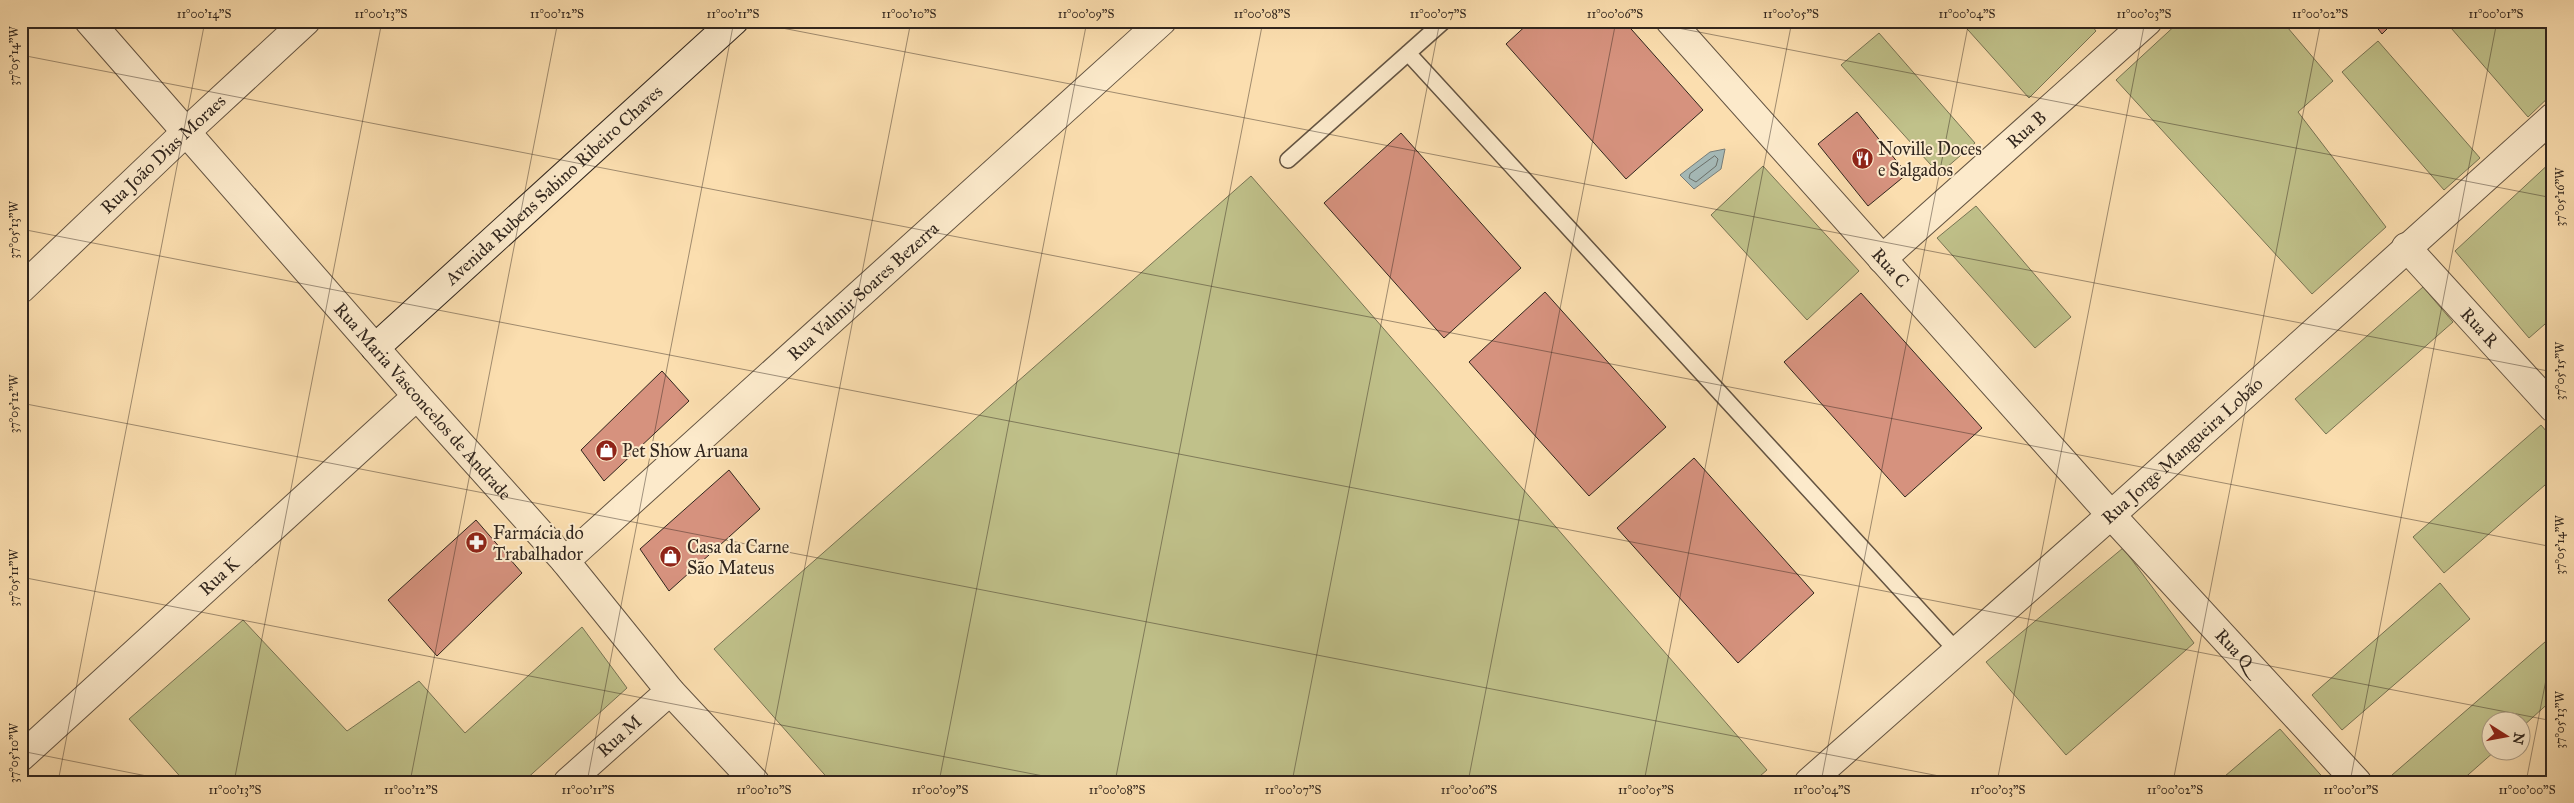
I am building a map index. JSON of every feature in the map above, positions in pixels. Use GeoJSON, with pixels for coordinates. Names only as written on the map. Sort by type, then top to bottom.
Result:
{"type":"FeatureCollection","features":[{"type":"Feature","properties":{"kind":"street","name":"Rua Maria Vasconcelos de Andrade"},"geometry":{"type":"LineString","coordinates":[[89,21],[417,396],[565,560],[670,691],[756,782]]}},
{"type":"Feature","properties":{"kind":"street","name":"Rua João Dias Moraes"},"geometry":{"type":"LineString","coordinates":[[21,289],[186,131],[306,21]]}},
{"type":"Feature","properties":{"kind":"street","name":"Avenida Rubens Sabino Ribeiro Chaves"},"geometry":{"type":"LineString","coordinates":[[375,348],[734,21]]}},
{"type":"Feature","properties":{"kind":"street","name":"Rua Valmir Soares Bezerra"},"geometry":{"type":"LineString","coordinates":[[565,560],[1162,21]]}},
{"type":"Feature","properties":{"kind":"street","name":"Rua C"},"geometry":{"type":"LineString","coordinates":[[1670,21],[2111,515]]}},
{"type":"Feature","properties":{"kind":"street","name":"Rua B"},"geometry":{"type":"LineString","coordinates":[[1882,259],[2148,21]]}},
{"type":"Feature","properties":{"kind":"street","name":"Rua Jorge Mangueira Lobão"},"geometry":{"type":"LineString","coordinates":[[1819,778],[1956,650],[2111,515],[2553,117]]}},
{"type":"Feature","properties":{"kind":"street","name":"Rua R"},"geometry":{"type":"LineString","coordinates":[[2406,248],[2553,408]]}},
{"type":"Feature","properties":{"kind":"street","name":"Rua K"},"geometry":{"type":"LineString","coordinates":[[21,757],[417,396]]}},
{"type":"Feature","properties":{"kind":"street","name":"Rua Q"},"geometry":{"type":"LineString","coordinates":[[2111,515],[2357,782]]}},
{"type":"Feature","properties":{"kind":"street","name":"Rua M"},"geometry":{"type":"LineString","coordinates":[[568,782],[670,691]]}},
{"type":"Feature","properties":{"kind":"lane"},"geometry":{"type":"LineString","coordinates":[[1288,160],[1444,21]]}},
{"type":"Feature","properties":{"kind":"lane"},"geometry":{"type":"LineString","coordinates":[[1408,53],[1956,650]]}},
{"type":"Feature","properties":{"kind":"green space"},"geometry":{"type":"Polygon","coordinates":[[[1960,21],[2088,21],[2096,31],[2029,98],[1960,21]]]}},
{"type":"Feature","properties":{"kind":"green space"},"geometry":{"type":"Polygon","coordinates":[[[2180,21],[2282,21],[2333,81],[2298,112],[2386,227],[2312,294],[2116,80],[2180,21]]]}},
{"type":"Feature","properties":{"kind":"green space"},"geometry":{"type":"Polygon","coordinates":[[[2445,21],[2553,21],[2553,93],[2528,117],[2445,21]]]}},
{"type":"Feature","properties":{"kind":"green space"},"geometry":{"type":"Polygon","coordinates":[[[1879,33],[1975,143],[1939,174],[1841,65],[1879,33]]]}},
{"type":"Feature","properties":{"kind":"green space"},"geometry":{"type":"Polygon","coordinates":[[[2378,41],[2480,158],[2444,190],[2342,72],[2378,41]]]}},
{"type":"Feature","properties":{"kind":"green space"},"geometry":{"type":"Polygon","coordinates":[[[2553,160],[2553,317],[2529,338],[2455,251],[2553,160]]]}},
{"type":"Feature","properties":{"kind":"green space"},"geometry":{"type":"Polygon","coordinates":[[[1763,166],[1859,271],[1807,320],[1711,215],[1763,166]]]}},
{"type":"Feature","properties":{"kind":"green space"},"geometry":{"type":"Polygon","coordinates":[[[1251,176],[1767,770],[1753,782],[831,782],[714,649],[1251,176]]]}},
{"type":"Feature","properties":{"kind":"green space"},"geometry":{"type":"Polygon","coordinates":[[[1976,206],[2071,317],[2035,348],[1937,238],[1976,206]]]}},
{"type":"Feature","properties":{"kind":"green space"},"geometry":{"type":"Polygon","coordinates":[[[2423,287],[2453,322],[2326,434],[2295,399],[2423,287]]]}},
{"type":"Feature","properties":{"kind":"green space"},"geometry":{"type":"Polygon","coordinates":[[[2541,425],[2553,439],[2553,478],[2444,573],[2413,537],[2541,425]]]}},
{"type":"Feature","properties":{"kind":"green space"},"geometry":{"type":"Polygon","coordinates":[[[2123,548],[2194,643],[2066,755],[1986,662],[2123,548]]]}},
{"type":"Feature","properties":{"kind":"green space"},"geometry":{"type":"Polygon","coordinates":[[[2440,583],[2470,619],[2342,730],[2312,695],[2440,583]]]}},
{"type":"Feature","properties":{"kind":"green space"},"geometry":{"type":"Polygon","coordinates":[[[243,620],[347,731],[419,681],[465,733],[582,627],[627,688],[523,782],[185,782],[129,719],[243,620]]]}},
{"type":"Feature","properties":{"kind":"green space"},"geometry":{"type":"Polygon","coordinates":[[[2553,635],[2553,699],[2532,718],[2532,710],[2482,710],[2482,760],[2485,760],[2460,782],[2398,782],[2392,775],[2553,635]]]}},
{"type":"Feature","properties":{"kind":"green space"},"geometry":{"type":"Polygon","coordinates":[[[2280,729],[2327,782],[2218,782],[2280,729]]]}},
{"type":"Feature","properties":{"kind":"water"},"geometry":{"type":"Polygon","coordinates":[[[1725,149],[1721,169],[1694,189],[1680,175],[1710,152],[1725,149]]]}},
{"type":"Feature","properties":{"kind":"building"},"geometry":{"type":"Polygon","coordinates":[[[1531,21],[1624,21],[1703,110],[1626,179],[1506,44],[1531,21]]]}},
{"type":"Feature","properties":{"kind":"building"},"geometry":{"type":"Polygon","coordinates":[[[2372,21],[2395,21],[2382,34],[2372,21]]]}},
{"type":"Feature","properties":{"kind":"building","name":"Noville Doces e Salgados"},"geometry":{"type":"Polygon","coordinates":[[[1857,112],[1907,174],[1868,206],[1818,144],[1857,112]]]}},
{"type":"Feature","properties":{"kind":"building"},"geometry":{"type":"Polygon","coordinates":[[[1401,133],[1521,268],[1444,338],[1324,203],[1401,133]]]}},
{"type":"Feature","properties":{"kind":"building"},"geometry":{"type":"Polygon","coordinates":[[[1545,292],[1666,427],[1589,496],[1469,362],[1545,292]]]}},
{"type":"Feature","properties":{"kind":"building"},"geometry":{"type":"Polygon","coordinates":[[[1861,293],[1982,428],[1905,497],[1784,362],[1861,293]]]}},
{"type":"Feature","properties":{"kind":"building"},"geometry":{"type":"Polygon","coordinates":[[[662,371],[689,401],[604,481],[581,450],[662,371]]]}},
{"type":"Feature","properties":{"kind":"building"},"geometry":{"type":"Polygon","coordinates":[[[1694,458],[1814,593],[1738,663],[1617,528],[1694,458]]]}},
{"type":"Feature","properties":{"kind":"building"},"geometry":{"type":"Polygon","coordinates":[[[729,470],[760,509],[669,591],[640,549],[729,470]]]}},
{"type":"Feature","properties":{"kind":"building"},"geometry":{"type":"Polygon","coordinates":[[[476,520],[522,573],[437,656],[388,600],[476,520]]]}},
{"type":"Feature","properties":{"kind":"place","name":"Noville Doces e Salgados"},"geometry":{"type":"Point","coordinates":[1862,159]}},
{"type":"Feature","properties":{"kind":"place","name":"Pet Show Aruana"},"geometry":{"type":"Point","coordinates":[606,451]}},
{"type":"Feature","properties":{"kind":"place","name":"Farmácia do Trabalhador"},"geometry":{"type":"Point","coordinates":[477,543]}},
{"type":"Feature","properties":{"kind":"place","name":"Casa da Carne São Mateus"},"geometry":{"type":"Point","coordinates":[671,557]}}]}
